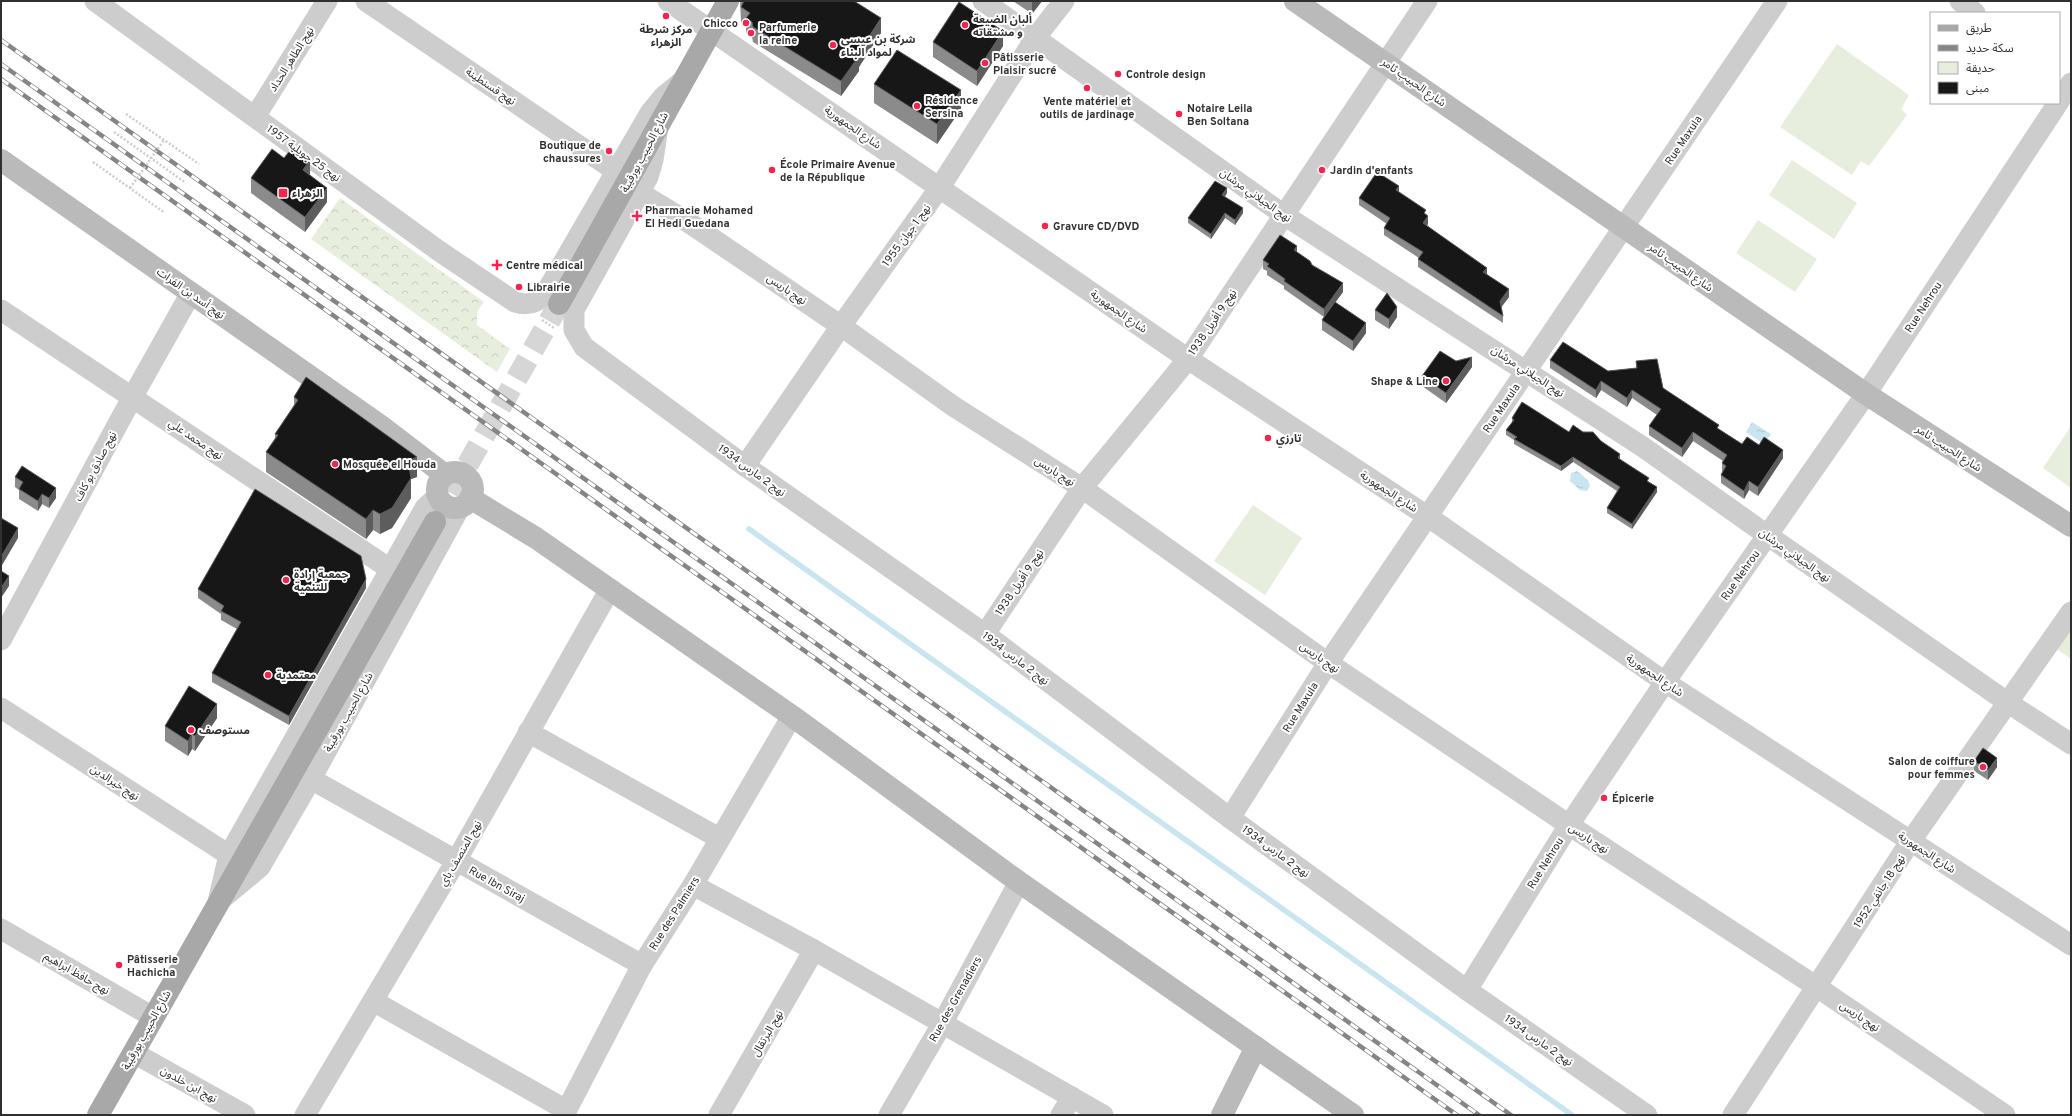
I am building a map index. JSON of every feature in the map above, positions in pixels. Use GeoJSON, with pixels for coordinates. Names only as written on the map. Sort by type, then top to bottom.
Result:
{"type":"FeatureCollection","features":[{"type":"Feature","properties":{"kind":"main road","name":"شارع الحبيب بورقيبة"},"geometry":{"type":"LineString","coordinates":[[559,304],[589,235],[659,125],[728,1]]}},
{"type":"Feature","properties":{"kind":"main road","name":"شارع الحبيب بورقيبة"},"geometry":{"type":"LineString","coordinates":[[98,1115],[435,522]]}},
{"type":"Feature","properties":{"kind":"street","name":"نهج 25 جويلية 1957"},"geometry":{"type":"LineString","coordinates":[[95,1],[433,246],[515,302],[528,304],[540,299],[589,235]]}},
{"type":"Feature","properties":{"kind":"street","name":"نهج الطاهر الحداد"},"geometry":{"type":"LineString","coordinates":[[255,116],[328,1]]}},
{"type":"Feature","properties":{"kind":"street","name":"نهج قسنطينة"},"geometry":{"type":"LineString","coordinates":[[366,1],[616,171]]}},
{"type":"Feature","properties":{"kind":"street","name":"شارع الجمهورية"},"geometry":{"type":"LineString","coordinates":[[668,1],[1188,359],[1427,516],[1665,682],[2071,945]]}},
{"type":"Feature","properties":{"kind":"street","name":"نهج الجيلاني مرشان"},"geometry":{"type":"LineString","coordinates":[[983,1],[1036,37],[1284,215],[1643,447],[1767,536],[2007,702],[2071,744]]}},
{"type":"Feature","properties":{"kind":"street","name":"نهج 1 جوان 1955"},"geometry":{"type":"LineString","coordinates":[[745,466],[841,326],[940,187],[1036,37],[1064,1]]}},
{"type":"Feature","properties":{"kind":"street","name":"شارع الحبيب ثامر"},"geometry":{"type":"LineString","coordinates":[[1295,1],[1386,62],[1866,394],[2071,526]]}},
{"type":"Feature","properties":{"kind":"street","name":"نهج 9 أفريل 1938"},"geometry":{"type":"LineString","coordinates":[[985,634],[1082,488],[1188,359],[1427,1]]}},
{"type":"Feature","properties":{"kind":"street","name":"Rue Maxula"},"geometry":{"type":"LineString","coordinates":[[1230,818],[1328,663],[1777,1]]}},
{"type":"Feature","properties":{"kind":"street"},"geometry":{"type":"LineString","coordinates":[[1960,1],[1974,12]]}},
{"type":"Feature","properties":{"kind":"street"},"geometry":{"type":"LineString","coordinates":[[589,235],[616,171],[657,104],[682,82]]}},
{"type":"Feature","properties":{"kind":"street","name":"Rue Nehrou"},"geometry":{"type":"LineString","coordinates":[[1467,990],[1568,825],[1665,682],[1866,394],[2055,104]]}},
{"type":"Feature","properties":{"kind":"street","name":"نهج 2 مارس 1934"},"geometry":{"type":"LineString","coordinates":[[659,125],[653,160],[640,193],[578,301],[572,320],[574,330],[584,347],[745,466],[985,634],[1230,818],[1467,990],[1647,1115]]}},
{"type":"Feature","properties":{"kind":"street","name":"نهج أسد بن الفرات"},"geometry":{"type":"LineString","coordinates":[[1,160],[381,426],[445,476]]}},
{"type":"Feature","properties":{"kind":"street","name":"نهج باريس"},"geometry":{"type":"LineString","coordinates":[[640,193],[688,222],[841,326],[953,406],[1082,488],[1328,663],[1568,825],[1817,987],[2005,1115]]}},
{"type":"Feature","properties":{"kind":"street","name":"نهج صادق بو كاف"},"geometry":{"type":"LineString","coordinates":[[1,640],[133,396],[192,293]]}},
{"type":"Feature","properties":{"kind":"street","name":"نهج محمد علي"},"geometry":{"type":"LineString","coordinates":[[1,310],[133,396],[390,569]]}},
{"type":"Feature","properties":{"kind":"street"},"geometry":{"type":"LineString","coordinates":[[465,503],[472,488],[467,477],[456,472],[445,476],[438,485],[438,496],[445,505],[451,507],[465,503],[536,538],[792,716],[1019,882],[1353,1115]]}},
{"type":"Feature","properties":{"kind":"street","name":"شارع الحبيب بورقيبة"},"geometry":{"type":"LineString","coordinates":[[218,902],[229,855],[425,508],[438,496]]}},
{"type":"Feature","properties":{"kind":"street","name":"شارع الحبيب بورقيبة"},"geometry":{"type":"LineString","coordinates":[[218,902],[260,867],[465,503]]}},
{"type":"Feature","properties":{"kind":"street","name":"نهج المنصف باي"},"geometry":{"type":"LineString","coordinates":[[306,1115],[456,861],[610,588]]}},
{"type":"Feature","properties":{"kind":"street","name":"نهج 18 جانفي 1952"},"geometry":{"type":"LineString","coordinates":[[1733,1115],[1910,842],[2071,612]]}},
{"type":"Feature","properties":{"kind":"street","name":"نهج خيرالدين"},"geometry":{"type":"LineString","coordinates":[[1,708],[229,855]]}},
{"type":"Feature","properties":{"kind":"street","name":"Rue des Palmiers"},"geometry":{"type":"LineString","coordinates":[[565,1113],[642,964],[693,885],[792,716]]}},
{"type":"Feature","properties":{"kind":"street"},"geometry":{"type":"LineString","coordinates":[[528,732],[720,838]]}},
{"type":"Feature","properties":{"kind":"street","name":"Rue Ibn Siraj"},"geometry":{"type":"LineString","coordinates":[[311,778],[456,861],[642,964]]}},
{"type":"Feature","properties":{"kind":"street","name":"Rue des Grenadiers"},"geometry":{"type":"LineString","coordinates":[[889,1115],[942,1024],[1019,882]]}},
{"type":"Feature","properties":{"kind":"street"},"geometry":{"type":"LineString","coordinates":[[693,885],[814,950],[1103,1115]]}},
{"type":"Feature","properties":{"kind":"street","name":"نهج حافظ ابراهيم"},"geometry":{"type":"LineString","coordinates":[[1,929],[153,1017]]}},
{"type":"Feature","properties":{"kind":"street","name":"نهج البرتقال"},"geometry":{"type":"LineString","coordinates":[[719,1115],[814,950]]}},
{"type":"Feature","properties":{"kind":"street"},"geometry":{"type":"LineString","coordinates":[[373,1001],[565,1113]]}},
{"type":"Feature","properties":{"kind":"street"},"geometry":{"type":"LineString","coordinates":[[1222,1115],[1256,1047]]}},
{"type":"Feature","properties":{"kind":"street","name":"نهج ابن خلدون"},"geometry":{"type":"LineString","coordinates":[[134,1053],[245,1115]]}},
{"type":"Feature","properties":{"kind":"street"},"geometry":{"type":"LineString","coordinates":[[1061,1115],[1072,1097]]}},
{"type":"Feature","properties":{"kind":"path"},"geometry":{"type":"LineString","coordinates":[[126,114],[199,164]]}},
{"type":"Feature","properties":{"kind":"path"},"geometry":{"type":"LineString","coordinates":[[114,132],[186,183]]}},
{"type":"Feature","properties":{"kind":"path"},"geometry":{"type":"LineString","coordinates":[[130,188],[164,140]]}},
{"type":"Feature","properties":{"kind":"path"},"geometry":{"type":"LineString","coordinates":[[93,162],[165,213]]}},
{"type":"Feature","properties":{"kind":"green space"},"geometry":{"type":"Polygon","coordinates":[[[1837,44],[1909,95],[1901,109],[1907,115],[1869,166],[1861,161],[1852,175],[1780,127],[1837,44]]]}},
{"type":"Feature","properties":{"kind":"green space"},"geometry":{"type":"Polygon","coordinates":[[[1792,160],[1857,203],[1834,239],[1769,195],[1792,160]]]}},
{"type":"Feature","properties":{"kind":"green space"},"geometry":{"type":"Polygon","coordinates":[[[340,198],[484,302],[477,312],[477,325],[510,349],[497,372],[311,239],[340,198]]]}},
{"type":"Feature","properties":{"kind":"green space"},"geometry":{"type":"Polygon","coordinates":[[[1758,220],[1817,259],[1795,292],[1736,253],[1758,220]]]}},
{"type":"Feature","properties":{"kind":"green space"},"geometry":{"type":"Polygon","coordinates":[[[2071,426],[2071,488],[2043,468],[2071,426]]]}},
{"type":"Feature","properties":{"kind":"green space"},"geometry":{"type":"Polygon","coordinates":[[[1253,505],[1302,538],[1265,595],[1214,561],[1253,505]]]}},
{"type":"Feature","properties":{"kind":"green space"},"geometry":{"type":"Polygon","coordinates":[[[2071,616],[2071,659],[2051,645],[2071,616]]]}},
{"type":"Feature","properties":{"kind":"water"},"geometry":{"type":"Polygon","coordinates":[[[1752,422],[1771,434],[1764,444],[1746,432],[1752,422]]]}},
{"type":"Feature","properties":{"kind":"water"},"geometry":{"type":"Polygon","coordinates":[[[1577,471],[1588,480],[1590,486],[1587,491],[1580,490],[1570,481],[1571,473],[1577,471]]]}},
{"type":"Feature","properties":{"kind":"building"},"geometry":{"type":"Polygon","coordinates":[[[744,1],[854,1],[881,18],[857,55],[859,56],[841,81],[753,27],[752,22],[746,18],[750,13],[741,7],[744,1]]]}},
{"type":"Feature","properties":{"kind":"building"},"geometry":{"type":"Polygon","coordinates":[[[959,2],[1003,31],[977,71],[933,42],[959,2]]]}},
{"type":"Feature","properties":{"kind":"building"},"geometry":{"type":"Polygon","coordinates":[[[897,50],[961,90],[937,124],[874,84],[897,50]]]}},
{"type":"Feature","properties":{"kind":"building"},"geometry":{"type":"Polygon","coordinates":[[[292,148],[310,160],[303,170],[327,188],[305,217],[251,178],[272,149],[284,158],[292,148]]]}},
{"type":"Feature","properties":{"kind":"building"},"geometry":{"type":"Polygon","coordinates":[[[1377,172],[1399,186],[1396,190],[1426,210],[1424,213],[1428,216],[1423,223],[1487,268],[1483,272],[1509,289],[1500,301],[1503,316],[1418,259],[1423,252],[1384,228],[1390,218],[1359,198],[1377,172]]]}},
{"type":"Feature","properties":{"kind":"building"},"geometry":{"type":"Polygon","coordinates":[[[1215,181],[1227,188],[1222,195],[1243,208],[1235,220],[1225,213],[1211,234],[1188,218],[1215,181]]]}},
{"type":"Feature","properties":{"kind":"building"},"geometry":{"type":"Polygon","coordinates":[[[1280,235],[1297,246],[1294,250],[1310,261],[1312,265],[1343,283],[1324,309],[1284,281],[1285,279],[1267,266],[1269,264],[1263,260],[1280,235]]]}},
{"type":"Feature","properties":{"kind":"building"},"geometry":{"type":"Polygon","coordinates":[[[1387,293],[1397,307],[1389,319],[1375,310],[1387,293]]]}},
{"type":"Feature","properties":{"kind":"building"},"geometry":{"type":"Polygon","coordinates":[[[1335,302],[1366,323],[1353,341],[1322,320],[1335,302]]]}},
{"type":"Feature","properties":{"kind":"building"},"geometry":{"type":"Polygon","coordinates":[[[1563,342],[1608,371],[1637,368],[1636,361],[1657,359],[1663,388],[1719,425],[1717,428],[1742,444],[1747,437],[1759,445],[1764,437],[1783,450],[1758,487],[1749,481],[1744,491],[1721,475],[1726,466],[1722,463],[1727,455],[1693,432],[1682,448],[1649,426],[1661,409],[1632,390],[1627,398],[1601,381],[1596,390],[1550,360],[1563,342]]]}},
{"type":"Feature","properties":{"kind":"building"},"geometry":{"type":"Polygon","coordinates":[[[1440,351],[1456,361],[1472,357],[1446,393],[1422,376],[1440,351]]]}},
{"type":"Feature","properties":{"kind":"building","name":"Mosquée el Houda"},"geometry":{"type":"Polygon","coordinates":[[[306,377],[417,457],[408,461],[411,478],[392,508],[380,514],[373,510],[366,519],[266,452],[278,435],[275,434],[298,400],[294,397],[306,377]]]}},
{"type":"Feature","properties":{"kind":"building"},"geometry":{"type":"Polygon","coordinates":[[[1522,402],[1569,432],[1573,425],[1583,432],[1593,432],[1601,441],[1620,454],[1618,458],[1649,478],[1647,481],[1657,487],[1632,524],[1607,508],[1620,487],[1573,457],[1561,466],[1514,439],[1517,437],[1506,430],[1514,420],[1512,418],[1522,402]]]}},
{"type":"Feature","properties":{"kind":"building"},"geometry":{"type":"Polygon","coordinates":[[[22,466],[56,488],[49,498],[42,494],[38,501],[19,489],[23,482],[15,477],[22,466]]]}},
{"type":"Feature","properties":{"kind":"building","name":"جمعية إرادة للتنمية"},"geometry":{"type":"Polygon","coordinates":[[[255,489],[361,556],[366,579],[289,716],[212,673],[241,622],[221,611],[224,606],[198,589],[255,489]]]}},
{"type":"Feature","properties":{"kind":"building"},"geometry":{"type":"Polygon","coordinates":[[[1,518],[18,528],[1,557],[1,518]]]}},
{"type":"Feature","properties":{"kind":"building"},"geometry":{"type":"Polygon","coordinates":[[[1,571],[9,576],[1,588],[1,571]]]}},
{"type":"Feature","properties":{"kind":"building"},"geometry":{"type":"Polygon","coordinates":[[[189,686],[217,704],[195,736],[192,734],[188,741],[165,726],[189,686]]]}},
{"type":"Feature","properties":{"kind":"building"},"geometry":{"type":"Polygon","coordinates":[[[1983,748],[1997,758],[1988,770],[1974,761],[1983,748]]]}},
{"type":"Feature","properties":{"kind":"waterway"},"geometry":{"type":"LineString","coordinates":[[749,529],[1572,1115]]}},
{"type":"Feature","properties":{"kind":"tunnel"},"geometry":{"type":"LineString","coordinates":[[435,522],[559,304]]}},
{"type":"Feature","properties":{"kind":"railway"},"geometry":{"type":"LineString","coordinates":[[1,40],[1511,1115]]}},
{"type":"Feature","properties":{"kind":"railway"},"geometry":{"type":"LineString","coordinates":[[1,64],[1479,1115]]}},
{"type":"Feature","properties":{"kind":"railway"},"geometry":{"type":"LineString","coordinates":[[1,79],[1457,1115]]}},
{"type":"Feature","properties":{"kind":"place","name":"مركز شرطة الزهراء"},"geometry":{"type":"Point","coordinates":[666,16]}},
{"type":"Feature","properties":{"kind":"place","name":"Chicco"},"geometry":{"type":"Point","coordinates":[746,23]}},
{"type":"Feature","properties":{"kind":"place","name":"ألبان الضيعة و مشتقاته"},"geometry":{"type":"Point","coordinates":[965,25]}},
{"type":"Feature","properties":{"kind":"place","name":"Parfumerie la reine"},"geometry":{"type":"Point","coordinates":[751,33]}},
{"type":"Feature","properties":{"kind":"place","name":"شركة بن عيسى لمواد البناء"},"geometry":{"type":"Point","coordinates":[833,45]}},
{"type":"Feature","properties":{"kind":"place","name":"Pâtisserie Plaisir sucré"},"geometry":{"type":"Point","coordinates":[985,63]}},
{"type":"Feature","properties":{"kind":"place","name":"Controle design"},"geometry":{"type":"Point","coordinates":[1118,74]}},
{"type":"Feature","properties":{"kind":"place","name":"Vente matériel et outils de jardinage"},"geometry":{"type":"Point","coordinates":[1087,88]}},
{"type":"Feature","properties":{"kind":"place","name":"Résidence Sersina"},"geometry":{"type":"Point","coordinates":[917,106]}},
{"type":"Feature","properties":{"kind":"place","name":"Notaire Leila Ben Soltana"},"geometry":{"type":"Point","coordinates":[1179,114]}},
{"type":"Feature","properties":{"kind":"place","name":"Boutique de chaussures"},"geometry":{"type":"Point","coordinates":[609,151]}},
{"type":"Feature","properties":{"kind":"place","name":"École Primaire Avenue de la République"},"geometry":{"type":"Point","coordinates":[772,170]}},
{"type":"Feature","properties":{"kind":"place","name":"Jardin d'enfants"},"geometry":{"type":"Point","coordinates":[1322,170]}},
{"type":"Feature","properties":{"kind":"place","name":"الزهراء"},"geometry":{"type":"Point","coordinates":[283,193]}},
{"type":"Feature","properties":{"kind":"place","name":"Pharmacie Mohamed El Hedi Guedana"},"geometry":{"type":"Point","coordinates":[637,216]}},
{"type":"Feature","properties":{"kind":"place","name":"Gravure CD/DVD"},"geometry":{"type":"Point","coordinates":[1045,226]}},
{"type":"Feature","properties":{"kind":"place","name":"Centre médical"},"geometry":{"type":"Point","coordinates":[497,265]}},
{"type":"Feature","properties":{"kind":"place","name":"Librairie"},"geometry":{"type":"Point","coordinates":[519,287]}},
{"type":"Feature","properties":{"kind":"place","name":"Shape & Line"},"geometry":{"type":"Point","coordinates":[1446,381]}},
{"type":"Feature","properties":{"kind":"place","name":"تارزي"},"geometry":{"type":"Point","coordinates":[1268,438]}},
{"type":"Feature","properties":{"kind":"place","name":"Mosquée el Houda"},"geometry":{"type":"Point","coordinates":[335,464]}},
{"type":"Feature","properties":{"kind":"place","name":"جمعية إرادة للتنمية"},"geometry":{"type":"Point","coordinates":[286,580]}},
{"type":"Feature","properties":{"kind":"place","name":"معتمدية"},"geometry":{"type":"Point","coordinates":[268,675]}},
{"type":"Feature","properties":{"kind":"place","name":"مستوصف"},"geometry":{"type":"Point","coordinates":[191,730]}},
{"type":"Feature","properties":{"kind":"place","name":"Salon de coiffure pour femmes"},"geometry":{"type":"Point","coordinates":[1983,767]}},
{"type":"Feature","properties":{"kind":"place","name":"Épicerie"},"geometry":{"type":"Point","coordinates":[1604,798]}},
{"type":"Feature","properties":{"kind":"place","name":"Pâtisserie Hachicha"},"geometry":{"type":"Point","coordinates":[119,965]}}]}
